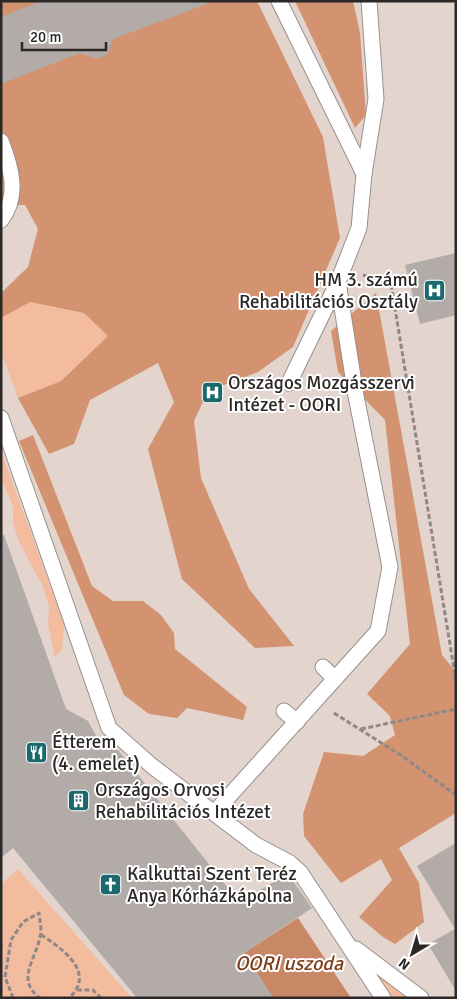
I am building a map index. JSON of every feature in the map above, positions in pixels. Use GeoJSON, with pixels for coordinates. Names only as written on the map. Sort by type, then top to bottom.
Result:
{"type":"FeatureCollection","features":[{"type":"Feature","properties":{"kind":"lane"},"geometry":{"type":"LineString","coordinates":[[279,1],[364,174]]}},
{"type":"Feature","properties":{"kind":"lane"},"geometry":{"type":"LineString","coordinates":[[289,383],[341,275],[359,228],[364,174],[376,99],[369,1]]}},
{"type":"Feature","properties":{"kind":"lane"},"geometry":{"type":"LineString","coordinates":[[1,141],[14,181],[9,211],[1,220]]}},
{"type":"Feature","properties":{"kind":"lane"},"geometry":{"type":"LineString","coordinates":[[214,813],[378,631],[390,567],[356,396],[341,275]]}},
{"type":"Feature","properties":{"kind":"lane"},"geometry":{"type":"LineString","coordinates":[[1,418],[109,728],[152,766],[256,845],[290,863],[300,872],[383,998]]}},
{"type":"Feature","properties":{"kind":"lane"},"geometry":{"type":"LineString","coordinates":[[323,667],[335,679]]}},
{"type":"Feature","properties":{"kind":"lane"},"geometry":{"type":"LineString","coordinates":[[284,711],[297,722]]}},
{"type":"Feature","properties":{"kind":"lane"},"geometry":{"type":"LineString","coordinates":[[347,942],[421,998]]}},
{"type":"Feature","properties":{"kind":"path"},"geometry":{"type":"LineString","coordinates":[[341,275],[391,284],[456,682]]}},
{"type":"Feature","properties":{"kind":"path"},"geometry":{"type":"LineString","coordinates":[[316,702],[360,729],[456,795]]}},
{"type":"Feature","properties":{"kind":"path"},"geometry":{"type":"LineString","coordinates":[[360,729],[456,708]]}},
{"type":"Feature","properties":{"kind":"path"},"geometry":{"type":"LineString","coordinates":[[13,998],[5,977],[11,940],[23,922],[40,913],[41,935],[36,953],[30,959],[27,971],[29,984],[34,996],[40,998]]}},
{"type":"Feature","properties":{"kind":"path"},"geometry":{"type":"LineString","coordinates":[[41,935],[59,946],[76,965],[80,978],[77,990],[69,998]]}},
{"type":"Feature","properties":{"kind":"path"},"geometry":{"type":"LineString","coordinates":[[77,990],[93,990],[101,998]]}},
{"type":"Feature","properties":{"kind":"shaded area","name":"Országos Mozgásszervi Intézet - OORI"},"geometry":{"type":"Polygon","coordinates":[[[1,1],[456,1],[456,998],[1,998],[1,1]]]}},
{"type":"Feature","properties":{"kind":"shaded area"},"geometry":{"type":"Polygon","coordinates":[[[1,1],[257,1],[323,137],[340,238],[293,347],[258,372],[208,391],[194,421],[201,478],[249,589],[294,646],[255,648],[182,579],[148,449],[174,402],[158,363],[90,400],[74,444],[49,454],[18,398],[61,381],[108,336],[84,313],[30,302],[1,318],[1,293],[28,267],[38,229],[25,205],[1,205],[1,1]]]}},
{"type":"Feature","properties":{"kind":"shaded area"},"geometry":{"type":"Polygon","coordinates":[[[295,1],[353,1],[360,33],[366,115],[355,128],[295,1]]]}},
{"type":"Feature","properties":{"kind":"shaded area"},"geometry":{"type":"Polygon","coordinates":[[[376,293],[442,655],[456,672],[456,813],[399,848],[419,883],[424,922],[395,944],[383,937],[359,917],[392,880],[381,859],[341,883],[304,836],[303,814],[324,752],[363,756],[395,735],[390,716],[367,694],[410,644],[385,420],[338,372],[331,331],[376,293]]]}},
{"type":"Feature","properties":{"kind":"shaded area"},"geometry":{"type":"Polygon","coordinates":[[[30,302],[84,313],[108,336],[61,381],[18,398],[1,352],[1,318],[30,302]]]}},
{"type":"Feature","properties":{"kind":"shaded area"},"geometry":{"type":"Polygon","coordinates":[[[33,435],[92,586],[113,601],[143,601],[161,615],[174,633],[175,649],[247,707],[243,720],[187,708],[177,718],[149,714],[124,695],[19,441],[33,435]]]}},
{"type":"Feature","properties":{"kind":"shaded area"},"geometry":{"type":"Polygon","coordinates":[[[1,451],[64,624],[62,649],[55,657],[48,625],[49,607],[43,587],[18,540],[13,522],[13,506],[1,478],[1,451]]]}},
{"type":"Feature","properties":{"kind":"shaded area"},"geometry":{"type":"Polygon","coordinates":[[[18,869],[132,998],[1,998],[1,884],[18,869]]]}},
{"type":"Feature","properties":{"kind":"shaded area"},"geometry":{"type":"Polygon","coordinates":[[[378,976],[383,976],[409,998],[392,998],[378,976]]]}},
{"type":"Feature","properties":{"kind":"water","name":"OORI uszoda"},"geometry":{"type":"Polygon","coordinates":[[[298,918],[351,998],[273,998],[244,953],[298,918]]]}},
{"type":"Feature","properties":{"kind":"building"},"geometry":{"type":"Polygon","coordinates":[[[41,1],[207,1],[207,4],[113,39],[108,54],[97,59],[80,53],[1,84],[1,17],[41,1]]]}},
{"type":"Feature","properties":{"kind":"building","name":"HM 3. számú Rehabilitációs Osztály"},"geometry":{"type":"Polygon","coordinates":[[[456,253],[456,315],[420,324],[405,265],[456,253]]]}},
{"type":"Feature","properties":{"kind":"building","name":"Országos Orvosi Rehabilitációs Intézet"},"geometry":{"type":"Polygon","coordinates":[[[1,535],[4,535],[66,709],[88,721],[99,741],[119,751],[239,902],[288,874],[312,908],[244,953],[273,998],[137,998],[13,848],[1,858],[1,535]]]}},
{"type":"Feature","properties":{"kind":"building"},"geometry":{"type":"Polygon","coordinates":[[[456,843],[456,991],[428,944],[455,929],[417,866],[456,843]]]}},
{"type":"Feature","properties":{"kind":"place","name":"HM 3. számú Rehabilitációs Osztály"},"geometry":{"type":"Point","coordinates":[434,290]}},
{"type":"Feature","properties":{"kind":"place","name":"Országos Mozgásszervi Intézet - OORI"},"geometry":{"type":"Point","coordinates":[212,393]}},
{"type":"Feature","properties":{"kind":"place","name":"Étterem (4. emelet)"},"geometry":{"type":"Point","coordinates":[36,752]}},
{"type":"Feature","properties":{"kind":"place","name":"Országos Orvosi Rehabilitációs Intézet"},"geometry":{"type":"Point","coordinates":[79,800]}},
{"type":"Feature","properties":{"kind":"place","name":"Kalkuttai Szent Teréz Anya Kórházkápolna"},"geometry":{"type":"Point","coordinates":[111,884]}}]}
